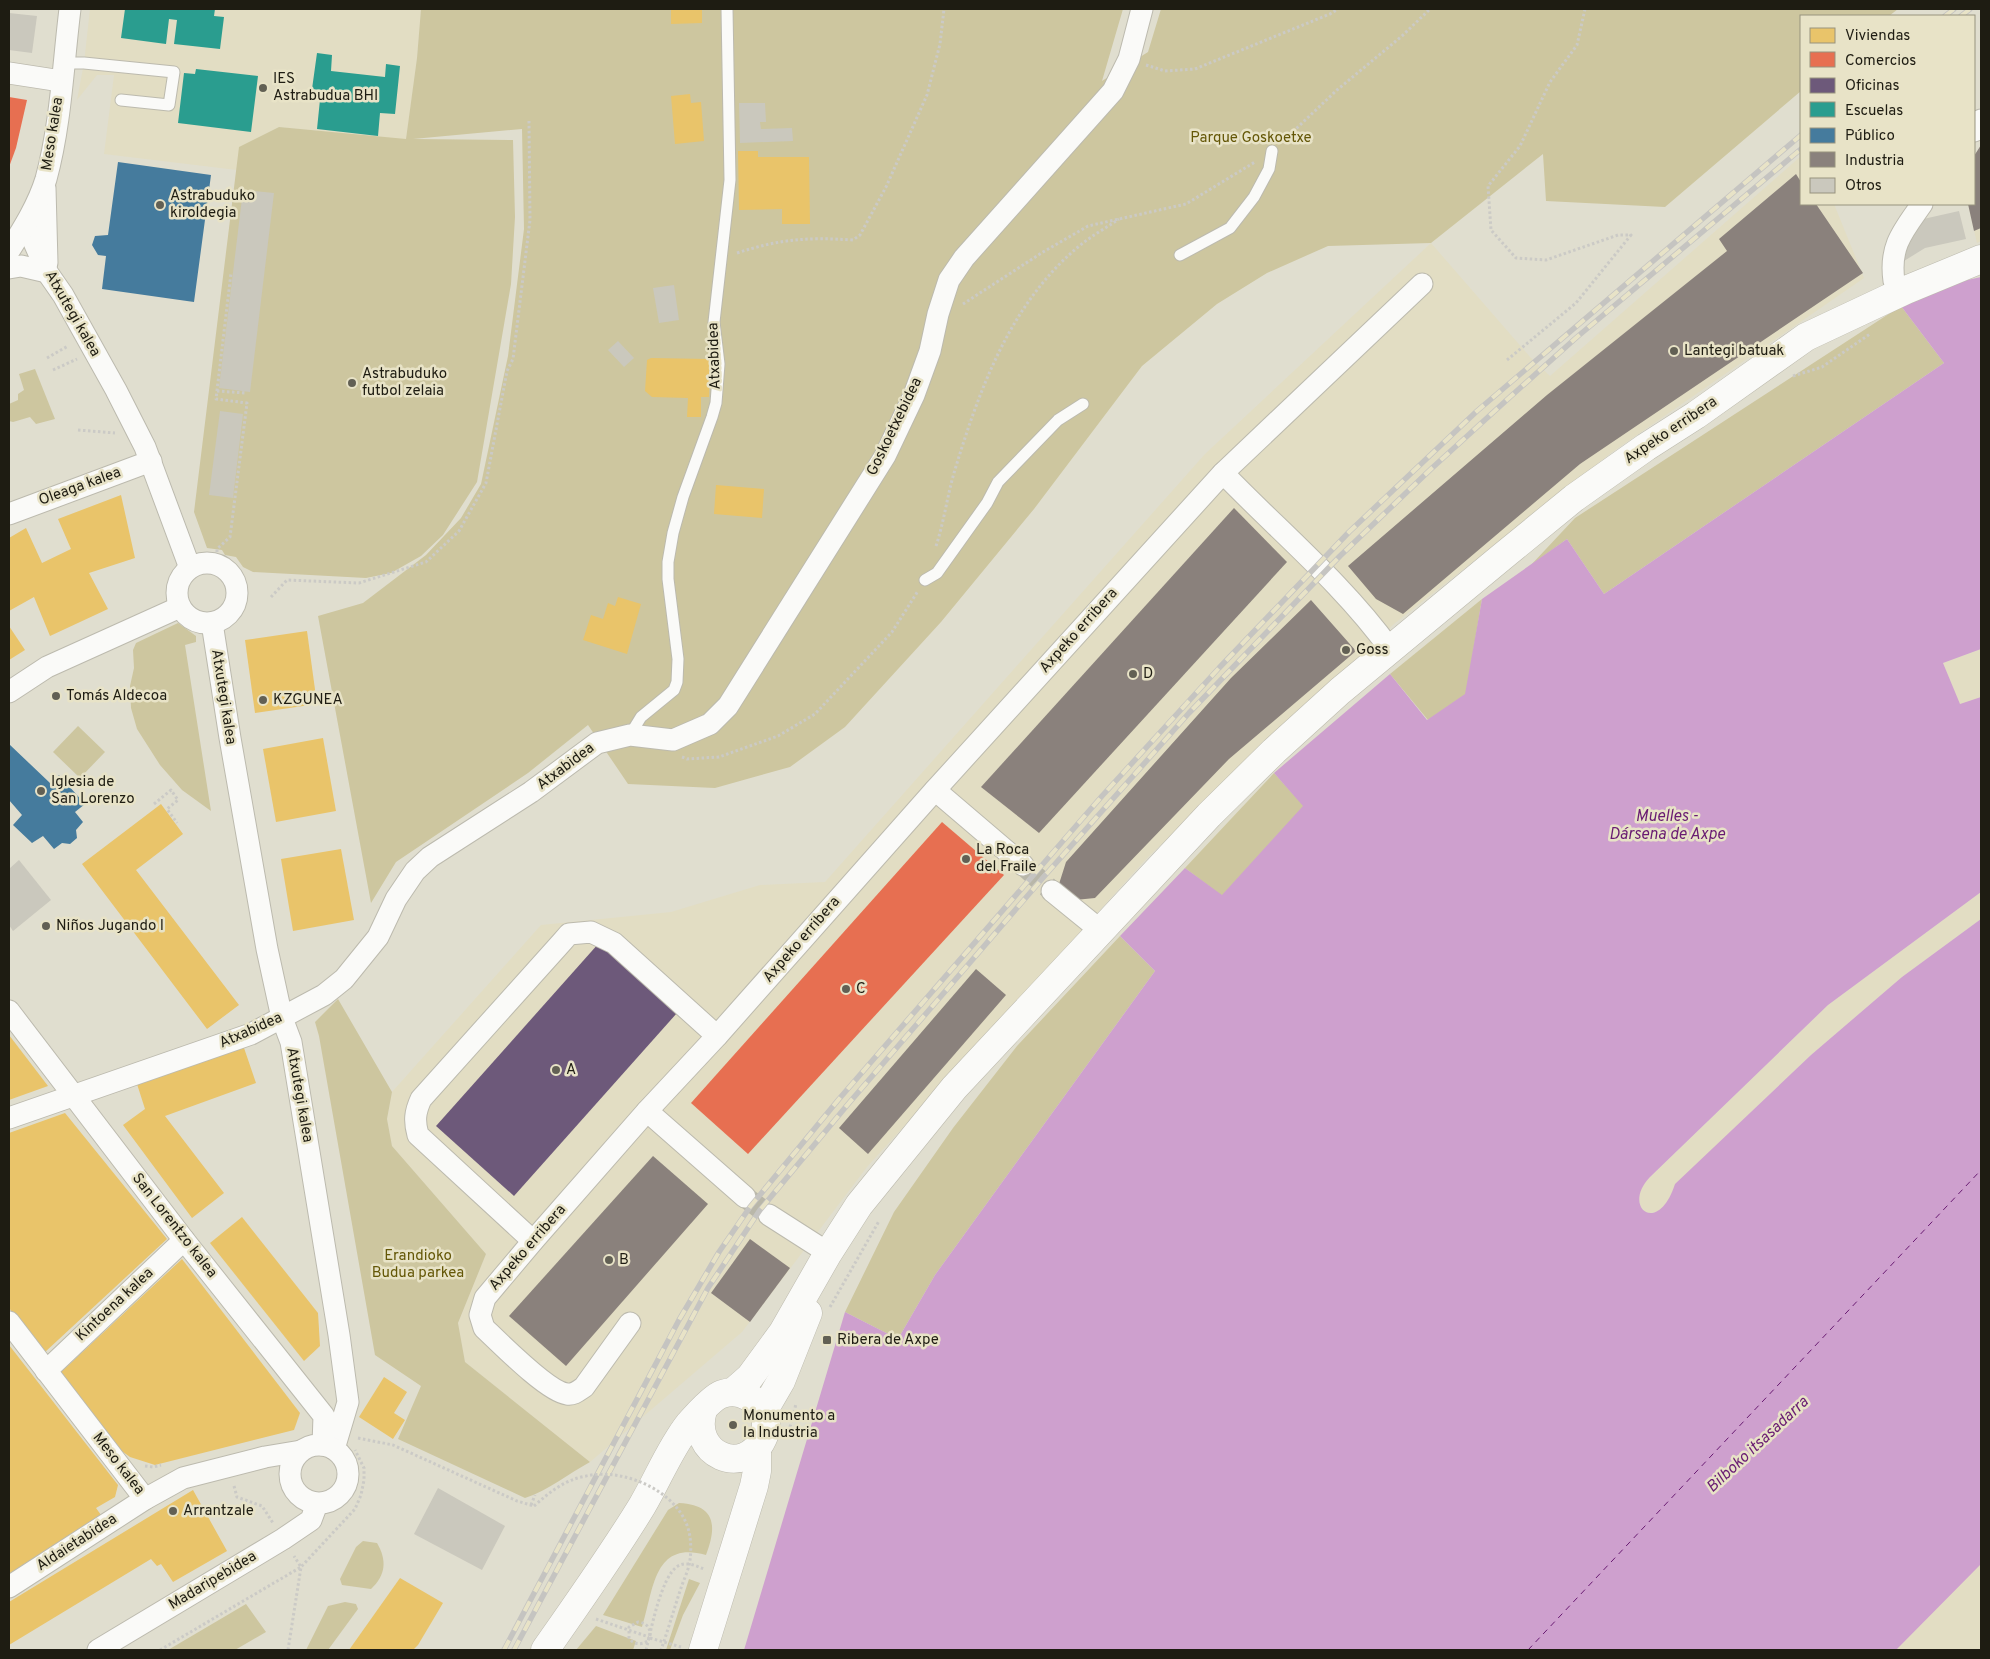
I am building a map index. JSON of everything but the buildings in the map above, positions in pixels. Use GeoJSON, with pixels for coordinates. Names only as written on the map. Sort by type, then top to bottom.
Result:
{"type":"FeatureCollection","features":[{"type":"Feature","properties":{"kind":"main road"},"geometry":{"type":"LineString","coordinates":[[1806,337],[1836,313],[1867,293],[1927,269],[1960,260],[1981,258]]}},
{"type":"Feature","properties":{"kind":"main road","name":"Axpeko erribera"},"geometry":{"type":"LineString","coordinates":[[733,1392],[750,1377],[783,1332],[827,1255],[860,1205],[954,1088],[1209,815],[1274,751],[1340,691],[1574,498],[1806,337],[1906,290],[1981,258]]}},
{"type":"Feature","properties":{"kind":"main road","name":"Axpeko erribera"},"geometry":{"type":"LineString","coordinates":[[763,1412],[781,1381],[795,1349],[825,1270],[827,1255]]}},
{"type":"Feature","properties":{"kind":"main road"},"geometry":{"type":"LineString","coordinates":[[545,1650],[588,1607],[658,1475],[690,1423],[716,1397],[733,1392],[751,1398],[763,1412],[766,1424],[764,1437],[757,1448],[748,1455],[737,1458],[719,1455],[690,1455],[658,1475]]}},
{"type":"Feature","properties":{"kind":"main road"},"geometry":{"type":"LineString","coordinates":[[694,1650],[739,1495],[732,1467],[706,1445],[700,1428],[703,1410]]}},
{"type":"Feature","properties":{"kind":"main road"},"geometry":{"type":"LineString","coordinates":[[694,1650],[754,1486],[757,1471],[757,1448]]}},
{"type":"Feature","properties":{"kind":"street","name":"Meso kalea"},"geometry":{"type":"LineString","coordinates":[[9,250],[26,224],[45,181],[55,134],[70,9]]}},
{"type":"Feature","properties":{"kind":"street","name":"Goskoetxebidea"},"geometry":{"type":"LineString","coordinates":[[630,734],[673,740],[710,724],[728,706],[885,456],[914,395],[930,351],[938,314],[949,280],[964,258],[1113,91],[1129,59],[1142,9]]}},
{"type":"Feature","properties":{"kind":"street"},"geometry":{"type":"LineString","coordinates":[[9,73],[62,72]]}},
{"type":"Feature","properties":{"kind":"street"},"geometry":{"type":"LineString","coordinates":[[9,268],[21,266],[47,272],[45,181]]}},
{"type":"Feature","properties":{"kind":"street"},"geometry":{"type":"LineString","coordinates":[[1894,281],[1892,265],[1898,238],[1921,205]]}},
{"type":"Feature","properties":{"kind":"street","name":"Atxutegi kalea"},"geometry":{"type":"LineString","coordinates":[[26,224],[47,272],[63,295],[116,390],[151,461],[187,559]]}},
{"type":"Feature","properties":{"kind":"street","name":"Axpeko erribera"},"geometry":{"type":"LineString","coordinates":[[630,1323],[584,1386],[576,1393],[561,1393],[551,1388],[484,1328],[480,1315],[485,1298],[533,1241],[935,790],[1223,473],[1422,284]]}},
{"type":"Feature","properties":{"kind":"street","name":"Oleaga kalea"},"geometry":{"type":"LineString","coordinates":[[9,514],[151,461]]}},
{"type":"Feature","properties":{"kind":"street"},"geometry":{"type":"LineString","coordinates":[[1223,473],[1364,616],[1390,649]]}},
{"type":"Feature","properties":{"kind":"street"},"geometry":{"type":"LineString","coordinates":[[187,559],[216,565],[224,569],[235,583],[237,592],[232,608],[220,620],[212,623],[197,622],[184,614],[180,607],[177,590],[187,559]]}},
{"type":"Feature","properties":{"kind":"street"},"geometry":{"type":"LineString","coordinates":[[9,692],[47,667],[180,607]]}},
{"type":"Feature","properties":{"kind":"street","name":"Atxutegi kalea"},"geometry":{"type":"LineString","coordinates":[[212,623],[265,940],[282,1018],[290,1042],[339,1335],[348,1402],[340,1444]]}},
{"type":"Feature","properties":{"kind":"street","name":"Atxabidea"},"geometry":{"type":"LineString","coordinates":[[9,1118],[251,1034],[324,995],[344,979],[378,937],[396,899],[415,871],[430,857],[531,792],[597,743],[630,734]]}},
{"type":"Feature","properties":{"kind":"street"},"geometry":{"type":"LineString","coordinates":[[935,790],[1023,865]]}},
{"type":"Feature","properties":{"kind":"street"},"geometry":{"type":"LineString","coordinates":[[1052,891],[1100,930]]}},
{"type":"Feature","properties":{"kind":"street"},"geometry":{"type":"LineString","coordinates":[[533,1241],[418,1135],[414,1124],[415,1111],[421,1099],[569,934],[591,932],[614,943],[717,1036]]}},
{"type":"Feature","properties":{"kind":"street","name":"San Lorentzo kalea"},"geometry":{"type":"LineString","coordinates":[[9,1011],[184,1240],[324,1416],[340,1444]]}},
{"type":"Feature","properties":{"kind":"street"},"geometry":{"type":"LineString","coordinates":[[648,1111],[746,1197]]}},
{"type":"Feature","properties":{"kind":"street"},"geometry":{"type":"LineString","coordinates":[[769,1215],[819,1247],[827,1255]]}},
{"type":"Feature","properties":{"kind":"street","name":"Kintoena kalea"},"geometry":{"type":"LineString","coordinates":[[46,1371],[184,1240]]}},
{"type":"Feature","properties":{"kind":"street","name":"Meso kalea"},"geometry":{"type":"LineString","coordinates":[[9,1322],[145,1499],[184,1478],[228,1465],[301,1451]]}},
{"type":"Feature","properties":{"kind":"street"},"geometry":{"type":"LineString","coordinates":[[340,1444],[346,1462],[348,1479],[346,1487],[334,1500],[317,1504],[299,1496],[293,1488],[290,1478],[290,1468],[294,1458],[301,1451],[311,1446],[340,1444]]}},
{"type":"Feature","properties":{"kind":"street","name":"Aldaietabidea"},"geometry":{"type":"LineString","coordinates":[[9,1587],[145,1499]]}},
{"type":"Feature","properties":{"kind":"street","name":"Madaripebidea"},"geometry":{"type":"LineString","coordinates":[[98,1650],[283,1539],[311,1520],[317,1504]]}},
{"type":"Feature","properties":{"kind":"lane","name":"Atxabidea"},"geometry":{"type":"LineString","coordinates":[[630,734],[641,717],[674,690],[677,682],[678,659],[668,579],[668,562],[673,533],[683,497],[716,403],[719,364],[714,322],[730,180],[727,9]]}},
{"type":"Feature","properties":{"kind":"lane"},"geometry":{"type":"LineString","coordinates":[[62,72],[84,63],[174,72],[169,105],[121,100]]}},
{"type":"Feature","properties":{"kind":"lane"},"geometry":{"type":"LineString","coordinates":[[1180,255],[1230,228],[1254,197],[1268,169],[1272,151]]}},
{"type":"Feature","properties":{"kind":"lane"},"geometry":{"type":"LineString","coordinates":[[925,580],[937,573],[987,503],[998,482],[1058,420],[1083,404]]}},
{"type":"Feature","properties":{"kind":"path"},"geometry":{"type":"LineString","coordinates":[[722,258],[759,246],[797,238],[854,240],[860,234],[886,187],[927,95],[940,44],[944,9]]}},
{"type":"Feature","properties":{"kind":"path"},"geometry":{"type":"LineString","coordinates":[[1129,59],[1165,71],[1195,69],[1330,14],[1338,9]]}},
{"type":"Feature","properties":{"kind":"path"},"geometry":{"type":"LineString","coordinates":[[938,314],[969,301],[1043,252],[1088,226],[1186,204],[1272,151],[1337,90],[1402,36],[1430,9]]}},
{"type":"Feature","properties":{"kind":"path"},"geometry":{"type":"LineString","coordinates":[[1508,360],[1576,303],[1631,235],[1618,235],[1546,260],[1516,258],[1491,230],[1488,186],[1520,146],[1550,82],[1577,45],[1585,9]]}},
{"type":"Feature","properties":{"kind":"path"},"geometry":{"type":"LineString","coordinates":[[270,597],[287,580],[359,583],[426,562],[459,531],[486,483],[507,371],[513,359],[530,220],[529,121]]}},
{"type":"Feature","properties":{"kind":"path"},"geometry":{"type":"LineString","coordinates":[[678,755],[686,759],[719,758],[778,736],[815,714],[892,632],[925,580],[978,397],[1010,328],[1046,279],[1078,246],[1119,219]]}},
{"type":"Feature","properties":{"kind":"path"},"geometry":{"type":"LineString","coordinates":[[187,559],[198,549],[204,556],[217,557],[216,549],[230,537],[247,404],[216,399],[231,273]]}},
{"type":"Feature","properties":{"kind":"path"},"geometry":{"type":"LineString","coordinates":[[47,358],[75,342]]}},
{"type":"Feature","properties":{"kind":"path"},"geometry":{"type":"LineString","coordinates":[[52,370],[82,357]]}},
{"type":"Feature","properties":{"kind":"path"},"geometry":{"type":"LineString","coordinates":[[217,391],[245,393],[244,391]]}},
{"type":"Feature","properties":{"kind":"path"},"geometry":{"type":"LineString","coordinates":[[78,430],[111,433]]}},
{"type":"Feature","properties":{"kind":"path"},"geometry":{"type":"LineString","coordinates":[[154,804],[171,790],[178,800],[167,809],[177,823]]}},
{"type":"Feature","properties":{"kind":"path"},"geometry":{"type":"LineString","coordinates":[[829,1310],[883,1212]]}},
{"type":"Feature","properties":{"kind":"path"},"geometry":{"type":"LineString","coordinates":[[340,1444],[393,1445],[516,1501],[533,1506]]}},
{"type":"Feature","properties":{"kind":"path"},"geometry":{"type":"LineString","coordinates":[[160,1650],[301,1567],[355,1509],[361,1495],[364,1468],[340,1444]]}},
{"type":"Feature","properties":{"kind":"path"},"geometry":{"type":"LineString","coordinates":[[113,1458],[119,1454],[141,1465],[154,1467],[162,1465]]}},
{"type":"Feature","properties":{"kind":"path"},"geometry":{"type":"LineString","coordinates":[[228,1465],[237,1497],[262,1506],[301,1567],[288,1650]]}},
{"type":"Feature","properties":{"kind":"path"},"geometry":{"type":"LineString","coordinates":[[533,1506],[555,1488],[571,1480],[586,1475],[605,1474],[635,1480],[659,1490],[671,1502],[684,1518],[690,1535],[690,1560],[661,1650]]}},
{"type":"Feature","properties":{"kind":"path"},"geometry":{"type":"LineString","coordinates":[[533,1506],[535,1495]]}},
{"type":"Feature","properties":{"kind":"path"},"geometry":{"type":"LineString","coordinates":[[646,1650],[665,1583],[671,1571],[679,1565],[688,1564],[708,1571]]}},
{"type":"Feature","properties":{"kind":"path"},"geometry":{"type":"LineString","coordinates":[[588,1607],[649,1637]]}},
{"type":"Feature","properties":{"kind":"path"},"geometry":{"type":"LineString","coordinates":[[649,1637],[642,1644],[634,1643],[629,1638],[630,1627],[635,1623],[646,1624],[650,1630],[650,1638],[694,1650]]}},
{"type":"Feature","properties":{"kind":"shaded area","name":"IES Astrabudua BHI"},"geometry":{"type":"Polygon","coordinates":[[[90,9],[421,9],[417,58],[406,140],[279,127],[240,147],[237,170],[104,154],[114,75],[97,75],[77,100],[84,63],[90,9]]]}},
{"type":"Feature","properties":{"kind":"shaded area"},"geometry":{"type":"Polygon","coordinates":[[[1981,145],[1981,241],[1977,243],[1968,205],[1975,205],[1975,154],[1981,145]]]}},
{"type":"Feature","properties":{"kind":"shaded area"},"geometry":{"type":"Polygon","coordinates":[[[1800,157],[1800,205],[1834,205],[1864,278],[1611,453],[1394,624],[1148,857],[867,1167],[742,1332],[590,1462],[465,1362],[458,1323],[486,1254],[392,1146],[387,1119],[392,1092],[541,925],[671,912],[760,885],[825,882],[1205,454],[1431,243],[1531,358],[1550,376],[1800,157]]]}},
{"type":"Feature","properties":{"kind":"shaded area"},"geometry":{"type":"Polygon","coordinates":[[[1981,649],[1981,697],[1960,705],[1943,663],[1981,649]]]}},
{"type":"Feature","properties":{"kind":"shaded area"},"geometry":{"type":"Polygon","coordinates":[[[1981,892],[1981,919],[1902,977],[1811,1055],[1676,1184],[1667,1204],[1660,1211],[1645,1212],[1639,1200],[1643,1184],[1828,1005],[1981,892]]]}},
{"type":"Feature","properties":{"kind":"shaded area"},"geometry":{"type":"Polygon","coordinates":[[[1981,1563],[1981,1650],[1895,1650],[1981,1563]]]}},
{"type":"Feature","properties":{"kind":"green space","name":"Parque Goskoetxe"},"geometry":{"type":"Polygon","coordinates":[[[421,9],[1123,9],[1102,81],[1148,52],[1161,9],[1898,9],[1890,15],[1800,15],[1800,92],[1665,207],[1546,201],[1543,154],[1431,243],[1328,246],[1267,273],[1217,304],[1142,366],[1034,509],[941,622],[845,727],[790,767],[715,788],[628,784],[588,725],[528,773],[396,862],[371,903],[318,616],[363,603],[426,555],[461,518],[481,484],[508,356],[524,229],[522,129],[413,139],[513,140],[515,217],[511,284],[477,482],[443,535],[421,556],[391,573],[366,578],[253,572],[243,567],[236,557],[225,555],[222,550],[207,548],[194,512],[239,147],[279,127],[406,139],[417,58],[421,9]]]}},
{"type":"Feature","properties":{"kind":"green space"},"geometry":{"type":"Polygon","coordinates":[[[1901,306],[1944,363],[1604,594],[1567,539],[1531,565],[1575,518],[1901,306]]]}},
{"type":"Feature","properties":{"kind":"green space"},"geometry":{"type":"Polygon","coordinates":[[[35,369],[55,419],[36,424],[30,417],[13,422],[9,421],[9,404],[18,400],[18,394],[24,390],[19,374],[35,369]]]}},
{"type":"Feature","properties":{"kind":"green space"},"geometry":{"type":"Polygon","coordinates":[[[1482,599],[1466,694],[1428,720],[1390,674],[1482,599]]]}},
{"type":"Feature","properties":{"kind":"green space"},"geometry":{"type":"Polygon","coordinates":[[[178,623],[196,636],[196,642],[185,645],[211,811],[182,790],[160,765],[137,729],[131,708],[130,686],[134,668],[133,650],[136,643],[178,623]]]}},
{"type":"Feature","properties":{"kind":"green space"},"geometry":{"type":"Polygon","coordinates":[[[78,726],[105,752],[80,778],[53,752],[78,726]]]}},
{"type":"Feature","properties":{"kind":"green space"},"geometry":{"type":"Polygon","coordinates":[[[1274,773],[1304,806],[1222,896],[1185,868],[1274,773]]]}},
{"type":"Feature","properties":{"kind":"green space"},"geometry":{"type":"Polygon","coordinates":[[[1120,936],[1155,971],[935,1275],[898,1339],[845,1312],[894,1212],[953,1128],[1017,1046],[1120,936]]]}},
{"type":"Feature","properties":{"kind":"green space","name":"Erandioko Budua parkea"},"geometry":{"type":"Polygon","coordinates":[[[338,999],[392,1092],[387,1119],[392,1146],[486,1254],[458,1323],[465,1362],[590,1462],[534,1495],[525,1498],[398,1439],[421,1386],[375,1355],[315,1022],[338,999]]]}},
{"type":"Feature","properties":{"kind":"green space"},"geometry":{"type":"Polygon","coordinates":[[[679,1503],[700,1508],[707,1513],[712,1526],[712,1535],[706,1555],[689,1552],[675,1555],[666,1561],[654,1584],[642,1627],[603,1615],[668,1510],[679,1503]]]}},
{"type":"Feature","properties":{"kind":"green space"},"geometry":{"type":"Polygon","coordinates":[[[363,1541],[377,1543],[380,1549],[383,1567],[380,1578],[371,1589],[342,1585],[340,1579],[356,1547],[363,1541]]]}},
{"type":"Feature","properties":{"kind":"green space"},"geometry":{"type":"Polygon","coordinates":[[[689,1579],[700,1583],[683,1615],[670,1650],[666,1650],[689,1579]]]}},
{"type":"Feature","properties":{"kind":"green space"},"geometry":{"type":"Polygon","coordinates":[[[345,1602],[356,1604],[358,1609],[328,1650],[306,1650],[328,1606],[345,1602]]]}},
{"type":"Feature","properties":{"kind":"green space"},"geometry":{"type":"Polygon","coordinates":[[[246,1604],[266,1632],[235,1650],[168,1650],[246,1604]]]}},
{"type":"Feature","properties":{"kind":"green space"},"geometry":{"type":"Polygon","coordinates":[[[596,1626],[636,1641],[633,1650],[576,1650],[596,1626]]]}},
{"type":"Feature","properties":{"kind":"water"},"geometry":{"type":"Polygon","coordinates":[[[1981,277],[1981,649],[1943,663],[1960,704],[1981,697],[1981,892],[1828,1005],[1650,1177],[1642,1188],[1639,1198],[1645,1212],[1652,1213],[1660,1209],[1668,1200],[1675,1184],[1811,1055],[1902,977],[1981,919],[1981,1564],[1896,1650],[744,1650],[845,1312],[898,1339],[935,1275],[1155,971],[1120,936],[1185,868],[1222,895],[1303,806],[1274,773],[1390,674],[1427,720],[1465,694],[1482,599],[1567,539],[1604,594],[1944,363],[1901,306],[1945,285],[1981,277]]]}},
{"type":"Feature","properties":{"kind":"ferry route"},"geometry":{"type":"LineString","coordinates":[[1528,1650],[1981,1170]]}},
{"type":"Feature","properties":{"kind":"tunnel"},"geometry":{"type":"LineString","coordinates":[[1023,865],[1052,891]]}},
{"type":"Feature","properties":{"kind":"tunnel"},"geometry":{"type":"LineString","coordinates":[[745,1197],[769,1215]]}},
{"type":"Feature","properties":{"kind":"railway"},"geometry":{"type":"LineString","coordinates":[[1946,15],[1954,9]]}},
{"type":"Feature","properties":{"kind":"railway"},"geometry":{"type":"LineString","coordinates":[[1962,15],[1970,9]]}},
{"type":"Feature","properties":{"kind":"railway"},"geometry":{"type":"LineString","coordinates":[[504,1650],[679,1320],[719,1252],[750,1207],[839,1099],[1102,796],[1219,668],[1349,532],[1477,411],[1800,136]]}},
{"type":"Feature","properties":{"kind":"railway"},"geometry":{"type":"LineString","coordinates":[[514,1650],[708,1288],[760,1210],[849,1103],[1048,872],[1189,713],[1340,556],[1431,469],[1577,337],[1800,150]]}},
{"type":"Feature","properties":{"kind":"place","name":"IES Astrabudua BHI"},"geometry":{"type":"Point","coordinates":[263,88]}},
{"type":"Feature","properties":{"kind":"place","name":"Astrabuduko kiroldegia"},"geometry":{"type":"Point","coordinates":[160,205]}},
{"type":"Feature","properties":{"kind":"place","name":"Lantegi batuak"},"geometry":{"type":"Point","coordinates":[1674,351]}},
{"type":"Feature","properties":{"kind":"place","name":"Astrabuduko futbol zelaia"},"geometry":{"type":"Point","coordinates":[352,383]}},
{"type":"Feature","properties":{"kind":"place","name":"Goss"},"geometry":{"type":"Point","coordinates":[1346,650]}},
{"type":"Feature","properties":{"kind":"place","name":"D"},"geometry":{"type":"Point","coordinates":[1133,674]}},
{"type":"Feature","properties":{"kind":"place","name":"Tomás Aldecoa"},"geometry":{"type":"Point","coordinates":[56,696]}},
{"type":"Feature","properties":{"kind":"place","name":"KZGUNEA"},"geometry":{"type":"Point","coordinates":[263,700]}},
{"type":"Feature","properties":{"kind":"place","name":"Iglesia de San Lorenzo"},"geometry":{"type":"Point","coordinates":[41,791]}},
{"type":"Feature","properties":{"kind":"place","name":"La Roca del Fraile"},"geometry":{"type":"Point","coordinates":[966,859]}},
{"type":"Feature","properties":{"kind":"place","name":"Niños Jugando I"},"geometry":{"type":"Point","coordinates":[46,926]}},
{"type":"Feature","properties":{"kind":"place","name":"C"},"geometry":{"type":"Point","coordinates":[846,989]}},
{"type":"Feature","properties":{"kind":"place","name":"A"},"geometry":{"type":"Point","coordinates":[556,1070]}},
{"type":"Feature","properties":{"kind":"place","name":"B"},"geometry":{"type":"Point","coordinates":[609,1260]}},
{"type":"Feature","properties":{"kind":"place","name":"Ribera de Axpe"},"geometry":{"type":"Point","coordinates":[827,1340]}},
{"type":"Feature","properties":{"kind":"place","name":"Monumento a la Industria"},"geometry":{"type":"Point","coordinates":[733,1425]}},
{"type":"Feature","properties":{"kind":"place","name":"Arrantzale"},"geometry":{"type":"Point","coordinates":[173,1511]}},
{"type":"Feature","properties":{"kind":"water label","name":"Muelles - Dársena de Axpe"},"geometry":{"type":"Point","coordinates":[1667,826]}},
{"type":"Feature","properties":{"kind":"water label","name":"Bilboko itsasadarra"},"geometry":{"type":"Point","coordinates":[1758,1445]}}]}
